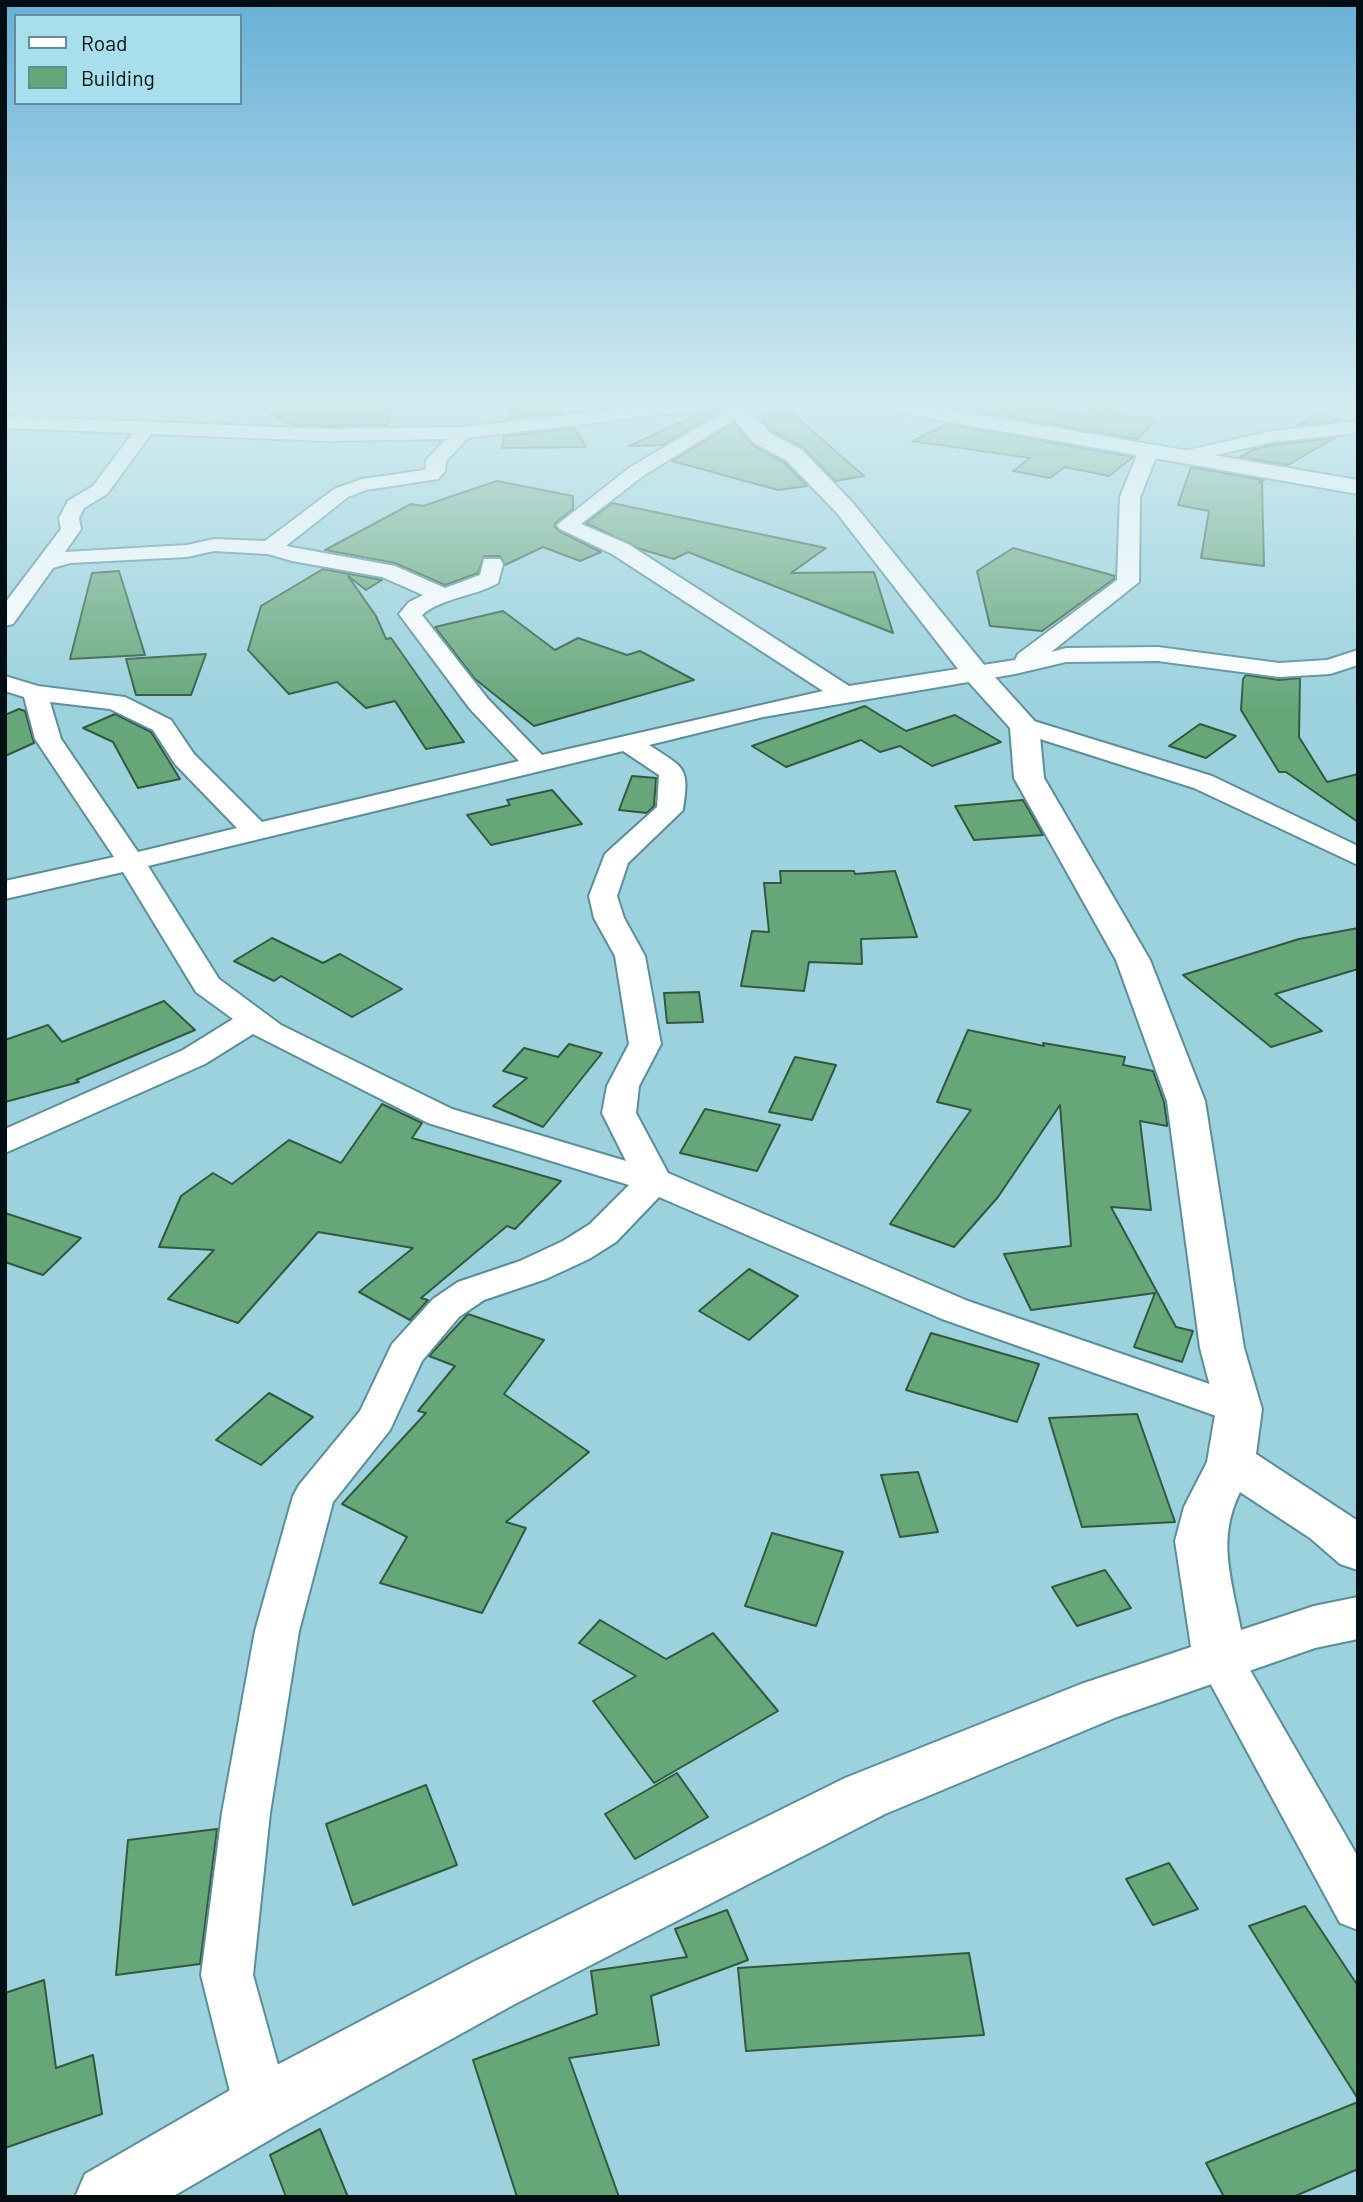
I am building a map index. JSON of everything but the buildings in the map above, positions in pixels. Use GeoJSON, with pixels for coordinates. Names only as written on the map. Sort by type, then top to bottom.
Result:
{"type":"FeatureCollection","features":[{"type":"Feature","properties":{"kind":"street"},"geometry":{"type":"LineString","coordinates":[[5,619],[71,529],[69,518],[77,504]]}},
{"type":"Feature","properties":{"kind":"street"},"geometry":{"type":"LineString","coordinates":[[270,548],[327,504]]}},
{"type":"Feature","properties":{"kind":"street"},"geometry":{"type":"LineString","coordinates":[[595,504],[567,525],[620,549],[734,625],[845,694]]}},
{"type":"Feature","properties":{"kind":"street"},"geometry":{"type":"LineString","coordinates":[[841,504],[975,673],[1024,726],[1203,782],[1358,857]]}},
{"type":"Feature","properties":{"kind":"street"},"geometry":{"type":"LineString","coordinates":[[1015,667],[1128,582],[1130,504]]}},
{"type":"Feature","properties":{"kind":"street"},"geometry":{"type":"LineString","coordinates":[[44,564],[69,557],[187,551],[214,545],[270,548],[292,555],[387,571],[444,596]]}},
{"type":"Feature","properties":{"kind":"street"},"geometry":{"type":"LineString","coordinates":[[492,564],[490,578],[480,585],[414,608],[410,614],[479,704],[538,766]]}},
{"type":"Feature","properties":{"kind":"street"},"geometry":{"type":"LineString","coordinates":[[5,890],[845,694],[1015,667],[1066,655],[1158,654],[1244,668],[1307,670],[1330,667],[1358,657]]}},
{"type":"Feature","properties":{"kind":"street"},"geometry":{"type":"LineString","coordinates":[[5,683],[35,693],[116,702],[162,725],[184,759],[256,832]]}},
{"type":"Feature","properties":{"kind":"street"},"geometry":{"type":"LineString","coordinates":[[35,693],[48,739],[131,862],[207,985],[270,1032],[440,1116],[654,1181],[955,1310],[1239,1409]]}},
{"type":"Feature","properties":{"kind":"street"},"geometry":{"type":"LineString","coordinates":[[1024,726],[1029,778],[1133,960],[1186,1101],[1222,1348],[1239,1409],[1231,1462],[1208,1507],[1200,1541],[1219,1657],[1358,1906]]}},
{"type":"Feature","properties":{"kind":"street"},"geometry":{"type":"LineString","coordinates":[[628,743],[672,772],[670,810],[615,860],[603,896],[609,918],[630,956],[645,1044],[623,1087],[619,1114],[654,1181]]}},
{"type":"Feature","properties":{"kind":"street"},"geometry":{"type":"LineString","coordinates":[[5,1142],[194,1057],[253,1020]]}},
{"type":"Feature","properties":{"kind":"street"},"geometry":{"type":"LineString","coordinates":[[262,2108],[227,1975],[246,1812],[277,1631],[314,1496],[376,1419],[406,1354],[446,1308],[471,1291],[533,1270],[576,1250],[603,1233],[654,1181]]}},
{"type":"Feature","properties":{"kind":"street"},"geometry":{"type":"LineString","coordinates":[[1231,1462],[1327,1524],[1358,1550]]}},
{"type":"Feature","properties":{"kind":"street"},"geometry":{"type":"LineString","coordinates":[[108,2197],[262,2108],[492,1984],[865,1796],[1100,1700],[1219,1657],[1314,1627],[1358,1618]]}}]}
